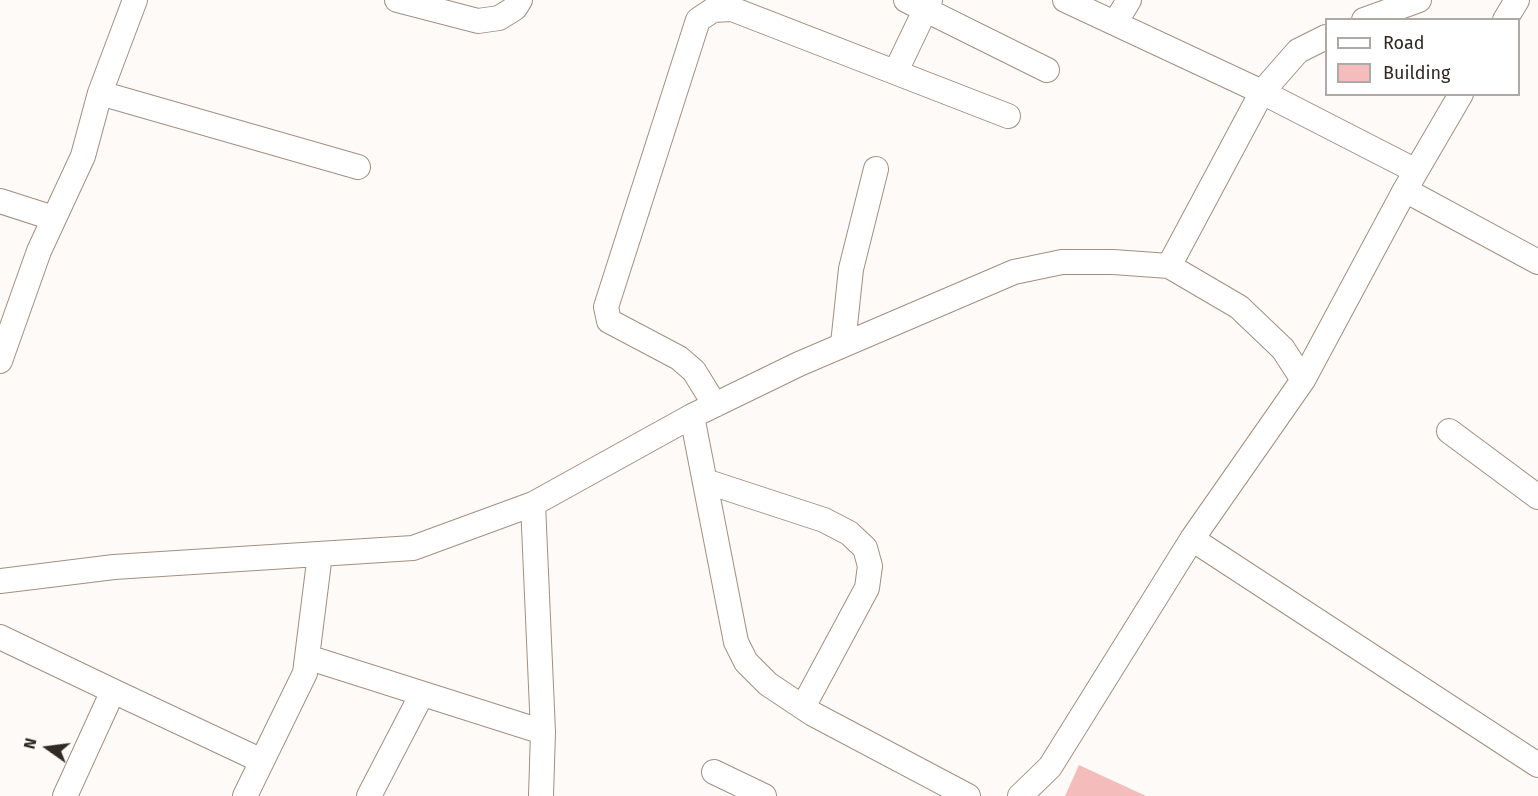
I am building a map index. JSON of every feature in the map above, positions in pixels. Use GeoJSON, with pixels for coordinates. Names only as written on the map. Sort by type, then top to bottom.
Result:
{"type":"FeatureCollection","features":[{"type":"Feature","properties":{"kind":"street"},"geometry":{"type":"LineString","coordinates":[[0,361],[26,285],[53,218],[83,156],[100,93],[135,0]]}},
{"type":"Feature","properties":{"kind":"street"},"geometry":{"type":"LineString","coordinates":[[397,0],[478,21],[499,18],[515,8],[520,0]]}},
{"type":"Feature","properties":{"kind":"street"},"geometry":{"type":"LineString","coordinates":[[1065,0],[1262,92],[1411,181],[1538,262]]}},
{"type":"Feature","properties":{"kind":"street"},"geometry":{"type":"LineString","coordinates":[[1115,23],[1129,0]]}},
{"type":"Feature","properties":{"kind":"street"},"geometry":{"type":"LineString","coordinates":[[1368,18],[1388,4],[1419,0]]}},
{"type":"Feature","properties":{"kind":"street"},"geometry":{"type":"LineString","coordinates":[[1506,18],[1517,0]]}},
{"type":"Feature","properties":{"kind":"street"},"geometry":{"type":"LineString","coordinates":[[896,72],[921,3],[1047,70]]}},
{"type":"Feature","properties":{"kind":"street"},"geometry":{"type":"LineString","coordinates":[[715,405],[694,371],[679,357],[609,321],[606,307],[698,20],[713,10],[732,9],[1008,116]]}},
{"type":"Feature","properties":{"kind":"street"},"geometry":{"type":"LineString","coordinates":[[1169,266],[1262,92],[1298,51],[1325,38]]}},
{"type":"Feature","properties":{"kind":"street"},"geometry":{"type":"LineString","coordinates":[[100,93],[358,167]]}},
{"type":"Feature","properties":{"kind":"street"},"geometry":{"type":"LineString","coordinates":[[1020,796],[1050,766],[1192,539],[1303,380],[1460,96]]}},
{"type":"Feature","properties":{"kind":"street"},"geometry":{"type":"LineString","coordinates":[[843,344],[851,268],[876,169]]}},
{"type":"Feature","properties":{"kind":"street"},"geometry":{"type":"LineString","coordinates":[[0,201],[53,218]]}},
{"type":"Feature","properties":{"kind":"street"},"geometry":{"type":"LineString","coordinates":[[1,583],[114,567],[413,548],[533,504],[692,416],[843,344],[1014,272],[1062,262],[1113,262],[1169,266],[1239,307],[1283,349],[1303,380]]}},
{"type":"Feature","properties":{"kind":"street"},"geometry":{"type":"LineString","coordinates":[[692,416],[736,642],[746,662],[768,684],[803,707],[968,796]]}},
{"type":"Feature","properties":{"kind":"street"},"geometry":{"type":"LineString","coordinates":[[1449,431],[1538,497]]}},
{"type":"Feature","properties":{"kind":"street"},"geometry":{"type":"LineString","coordinates":[[705,481],[824,520],[849,533],[865,548],[870,566],[867,588],[803,707]]}},
{"type":"Feature","properties":{"kind":"street"},"geometry":{"type":"LineString","coordinates":[[533,504],[543,732],[541,796]]}},
{"type":"Feature","properties":{"kind":"street"},"geometry":{"type":"LineString","coordinates":[[1192,539],[1538,765]]}},
{"type":"Feature","properties":{"kind":"street"},"geometry":{"type":"LineString","coordinates":[[247,795],[305,673],[320,554]]}},
{"type":"Feature","properties":{"kind":"street"},"geometry":{"type":"LineString","coordinates":[[0,637],[262,761]]}},
{"type":"Feature","properties":{"kind":"street"},"geometry":{"type":"LineString","coordinates":[[307,657],[543,732]]}},
{"type":"Feature","properties":{"kind":"street"},"geometry":{"type":"LineString","coordinates":[[65,796],[113,690]]}},
{"type":"Feature","properties":{"kind":"street"},"geometry":{"type":"LineString","coordinates":[[369,796],[422,694]]}},
{"type":"Feature","properties":{"kind":"street"},"geometry":{"type":"LineString","coordinates":[[714,772],[764,796]]}},
{"type":"Feature","properties":{"kind":"building"},"geometry":{"type":"Polygon","coordinates":[[[1079,765],[1146,796],[1065,796],[1079,765]]]}}]}
